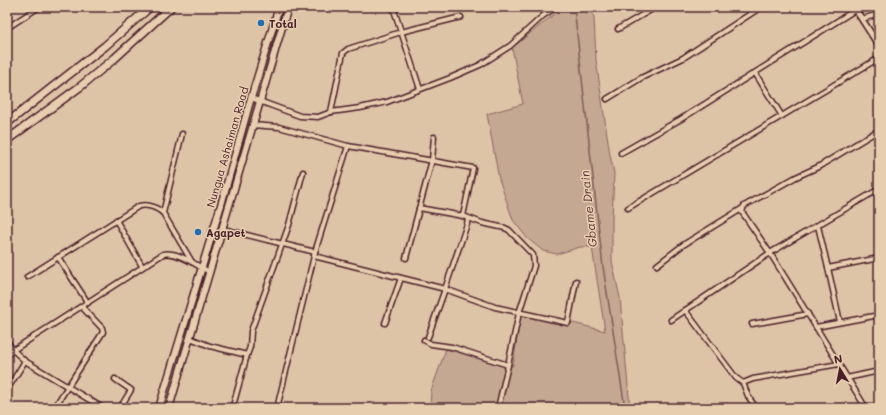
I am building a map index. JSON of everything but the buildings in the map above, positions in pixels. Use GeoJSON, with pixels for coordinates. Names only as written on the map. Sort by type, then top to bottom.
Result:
{"type":"FeatureCollection","features":[{"type":"Feature","properties":{"kind":"highway"},"geometry":{"type":"LineString","coordinates":[[7,123],[105,46],[150,7]]}},
{"type":"Feature","properties":{"kind":"highway"},"geometry":{"type":"LineString","coordinates":[[7,140],[81,86],[115,58],[171,7]]}},
{"type":"Feature","properties":{"kind":"main road","name":"Nungua Ashaiman Road"},"geometry":{"type":"LineString","coordinates":[[159,408],[202,269],[251,98],[279,7]]}},
{"type":"Feature","properties":{"kind":"main road","name":"Nungua Ashaiman Road"},"geometry":{"type":"LineString","coordinates":[[169,408],[223,229],[259,100],[288,7]]}},
{"type":"Feature","properties":{"kind":"street"},"geometry":{"type":"LineString","coordinates":[[7,28],[39,7]]}},
{"type":"Feature","properties":{"kind":"street"},"geometry":{"type":"LineString","coordinates":[[393,7],[420,89]]}},
{"type":"Feature","properties":{"kind":"street"},"geometry":{"type":"LineString","coordinates":[[251,98],[300,116],[308,117],[318,117],[331,112],[387,102],[480,65],[510,46],[535,23],[556,7]]}},
{"type":"Feature","properties":{"kind":"street"},"geometry":{"type":"LineString","coordinates":[[618,29],[656,7]]}},
{"type":"Feature","properties":{"kind":"street"},"geometry":{"type":"LineString","coordinates":[[607,99],[641,78],[683,58],[761,7]]}},
{"type":"Feature","properties":{"kind":"street"},"geometry":{"type":"LineString","coordinates":[[621,153],[681,119],[854,8],[879,46]]}},
{"type":"Feature","properties":{"kind":"street"},"geometry":{"type":"LineString","coordinates":[[862,19],[879,14]]}},
{"type":"Feature","properties":{"kind":"street"},"geometry":{"type":"LineString","coordinates":[[331,112],[343,53],[354,46],[401,32],[461,17]]}},
{"type":"Feature","properties":{"kind":"street"},"geometry":{"type":"LineString","coordinates":[[628,208],[879,58]]}},
{"type":"Feature","properties":{"kind":"street"},"geometry":{"type":"LineString","coordinates":[[754,73],[782,116]]}},
{"type":"Feature","properties":{"kind":"street"},"geometry":{"type":"LineString","coordinates":[[252,125],[279,127],[348,146],[473,168],[466,217],[468,224],[428,337]]}},
{"type":"Feature","properties":{"kind":"street"},"geometry":{"type":"LineString","coordinates":[[657,265],[744,206],[796,177],[818,167],[879,130]]}},
{"type":"Feature","properties":{"kind":"street"},"geometry":{"type":"LineString","coordinates":[[163,213],[182,134]]}},
{"type":"Feature","properties":{"kind":"street"},"geometry":{"type":"LineString","coordinates":[[406,258],[432,160],[434,137]]}},
{"type":"Feature","properties":{"kind":"street"},"geometry":{"type":"LineString","coordinates":[[277,408],[314,254],[348,146]]}},
{"type":"Feature","properties":{"kind":"street"},"geometry":{"type":"LineString","coordinates":[[233,408],[251,343],[251,331],[289,225],[303,172]]}},
{"type":"Feature","properties":{"kind":"street"},"geometry":{"type":"LineString","coordinates":[[671,320],[770,253],[879,190]]}},
{"type":"Feature","properties":{"kind":"street"},"geometry":{"type":"LineString","coordinates":[[27,277],[116,220],[139,206],[144,205],[157,209],[163,213],[193,262]]}},
{"type":"Feature","properties":{"kind":"street"},"geometry":{"type":"LineString","coordinates":[[419,208],[466,217],[509,230],[534,255],[534,266],[528,289],[519,312],[498,408]]}},
{"type":"Feature","properties":{"kind":"street"},"geometry":{"type":"LineString","coordinates":[[742,208],[742,212],[770,253],[866,408]]}},
{"type":"Feature","properties":{"kind":"street"},"geometry":{"type":"LineString","coordinates":[[116,220],[142,266]]}},
{"type":"Feature","properties":{"kind":"street"},"geometry":{"type":"LineString","coordinates":[[818,226],[840,322]]}},
{"type":"Feature","properties":{"kind":"street"},"geometry":{"type":"LineString","coordinates":[[223,229],[445,289],[495,307],[568,323],[576,281]]}},
{"type":"Feature","properties":{"kind":"street"},"geometry":{"type":"LineString","coordinates":[[7,354],[160,255],[167,253],[193,262],[202,269],[210,272]]}},
{"type":"Feature","properties":{"kind":"street"},"geometry":{"type":"LineString","coordinates":[[58,257],[88,303]]}},
{"type":"Feature","properties":{"kind":"street"},"geometry":{"type":"LineString","coordinates":[[828,268],[879,258]]}},
{"type":"Feature","properties":{"kind":"street"},"geometry":{"type":"LineString","coordinates":[[385,323],[401,278]]}},
{"type":"Feature","properties":{"kind":"street"},"geometry":{"type":"LineString","coordinates":[[54,408],[69,387],[103,332],[102,328],[82,306]]}},
{"type":"Feature","properties":{"kind":"street"},"geometry":{"type":"LineString","coordinates":[[685,310],[736,378],[743,383],[748,396],[756,408]]}},
{"type":"Feature","properties":{"kind":"street"},"geometry":{"type":"LineString","coordinates":[[752,324],[808,314]]}},
{"type":"Feature","properties":{"kind":"street"},"geometry":{"type":"LineString","coordinates":[[816,327],[879,315]]}},
{"type":"Feature","properties":{"kind":"street"},"geometry":{"type":"LineString","coordinates":[[190,338],[210,346],[247,355]]}},
{"type":"Feature","properties":{"kind":"street"},"geometry":{"type":"LineString","coordinates":[[424,340],[431,344],[452,348],[508,365]]}},
{"type":"Feature","properties":{"kind":"street"},"geometry":{"type":"LineString","coordinates":[[7,341],[13,350],[26,361],[103,408]]}},
{"type":"Feature","properties":{"kind":"street"},"geometry":{"type":"LineString","coordinates":[[7,390],[26,361]]}},
{"type":"Feature","properties":{"kind":"street"},"geometry":{"type":"LineString","coordinates":[[743,383],[839,364]]}},
{"type":"Feature","properties":{"kind":"street"},"geometry":{"type":"LineString","coordinates":[[847,378],[879,371]]}},
{"type":"Feature","properties":{"kind":"street"},"geometry":{"type":"LineString","coordinates":[[115,379],[131,390],[120,408]]}},
{"type":"Feature","properties":{"kind":"shaded area"},"geometry":{"type":"Polygon","coordinates":[[[563,7],[592,7],[594,18],[596,60],[614,173],[612,261],[620,298],[630,408],[430,408],[431,391],[446,349],[513,366],[521,310],[605,331],[592,247],[580,247],[557,254],[543,251],[527,238],[513,220],[499,179],[487,114],[523,104],[512,48],[563,7]]]}},
{"type":"Feature","properties":{"kind":"waterway","name":"Gbame Drain"},"geometry":{"type":"LineString","coordinates":[[574,7],[603,267],[625,408]]}},
{"type":"Feature","properties":{"kind":"place","name":"Total"},"geometry":{"type":"Point","coordinates":[261,23]}},
{"type":"Feature","properties":{"kind":"place","name":"Agapet"},"geometry":{"type":"Point","coordinates":[198,232]}}]}
